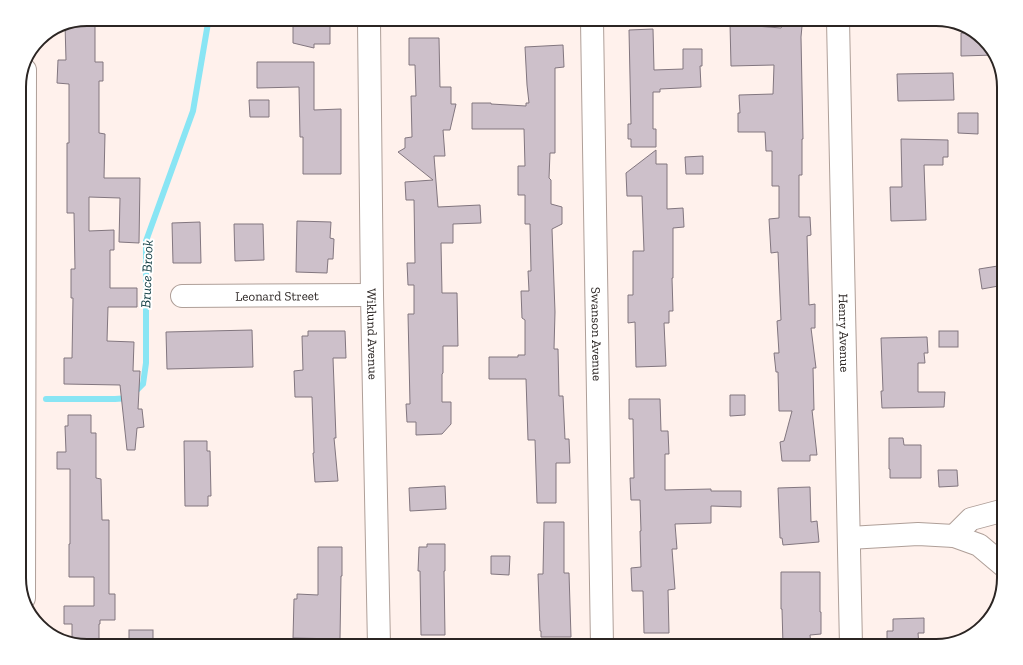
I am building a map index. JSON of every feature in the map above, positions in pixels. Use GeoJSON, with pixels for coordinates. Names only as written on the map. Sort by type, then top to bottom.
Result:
{"type":"FeatureCollection","features":[{"type":"Feature","properties":{"kind":"street","name":"Wiklund Avenue"},"geometry":{"type":"LineString","coordinates":[[369,26],[372,295],[379,639]]}},
{"type":"Feature","properties":{"kind":"street","name":"Swanson Avenue"},"geometry":{"type":"LineString","coordinates":[[592,26],[602,639]]}},
{"type":"Feature","properties":{"kind":"street","name":"Henry Avenue"},"geometry":{"type":"LineString","coordinates":[[838,26],[851,639]]}},
{"type":"Feature","properties":{"kind":"street","name":"Leonard Street"},"geometry":{"type":"LineString","coordinates":[[182,296],[372,295]]}},
{"type":"Feature","properties":{"kind":"street"},"geometry":{"type":"LineString","coordinates":[[954,536],[971,519],[997,512]]}},
{"type":"Feature","properties":{"kind":"street"},"geometry":{"type":"LineString","coordinates":[[849,538],[918,534],[954,536],[979,545],[997,560]]}},
{"type":"Feature","properties":{"kind":"building"},"geometry":{"type":"Polygon","coordinates":[[[95,26],[95,62],[103,62],[103,81],[99,81],[99,133],[105,134],[104,178],[140,178],[139,243],[119,242],[120,198],[89,197],[89,231],[114,230],[114,250],[110,250],[110,288],[137,288],[137,307],[108,307],[107,341],[134,342],[133,371],[140,371],[138,409],[142,409],[144,427],[137,428],[135,450],[127,450],[120,385],[64,384],[64,358],[72,358],[73,298],[71,298],[71,269],[75,269],[74,213],[67,213],[69,84],[57,83],[58,60],[66,60],[65,30],[79,27],[95,26]]]}},
{"type":"Feature","properties":{"kind":"building"},"geometry":{"type":"Polygon","coordinates":[[[293,26],[330,26],[330,44],[314,44],[314,48],[293,43],[293,26]]]}},
{"type":"Feature","properties":{"kind":"building"},"geometry":{"type":"Polygon","coordinates":[[[730,26],[781,28],[782,26],[802,26],[803,139],[802,175],[799,175],[799,217],[810,217],[811,235],[807,236],[809,305],[815,304],[815,328],[811,328],[816,368],[813,368],[814,410],[812,410],[817,455],[810,455],[810,461],[782,461],[780,442],[784,441],[792,411],[779,411],[778,372],[776,372],[774,353],[779,353],[777,321],[781,320],[778,252],[771,253],[769,219],[779,218],[779,186],[772,186],[772,151],[766,151],[765,132],[738,132],[738,113],[740,113],[739,95],[773,94],[774,65],[731,66],[730,26]]]}},
{"type":"Feature","properties":{"kind":"building"},"geometry":{"type":"Polygon","coordinates":[[[653,29],[654,70],[683,69],[683,49],[702,49],[702,66],[700,66],[701,87],[660,89],[660,92],[653,92],[653,129],[656,129],[656,147],[631,147],[631,139],[628,139],[628,124],[631,124],[629,30],[653,29]]]}},
{"type":"Feature","properties":{"kind":"building"},"geometry":{"type":"Polygon","coordinates":[[[961,33],[964,33],[970,36],[988,55],[961,56],[961,33]]]}},
{"type":"Feature","properties":{"kind":"building"},"geometry":{"type":"Polygon","coordinates":[[[409,38],[439,38],[440,87],[451,87],[451,104],[456,104],[450,130],[443,130],[445,156],[434,156],[438,207],[480,205],[481,223],[453,224],[453,243],[441,243],[442,293],[457,293],[458,346],[443,346],[442,402],[451,402],[451,424],[442,434],[416,435],[416,422],[407,422],[406,404],[410,404],[408,314],[414,314],[414,285],[408,285],[407,263],[415,263],[414,200],[406,200],[405,182],[433,180],[398,152],[405,148],[405,138],[412,137],[411,96],[416,96],[415,65],[409,65],[409,38]]]}},
{"type":"Feature","properties":{"kind":"building"},"geometry":{"type":"Polygon","coordinates":[[[563,45],[564,67],[555,68],[555,153],[550,153],[549,178],[551,180],[551,204],[562,207],[562,224],[552,229],[555,312],[554,349],[558,349],[559,396],[563,396],[565,439],[569,439],[570,463],[556,463],[556,503],[537,503],[535,440],[528,440],[526,379],[489,379],[489,357],[518,357],[518,355],[525,355],[525,320],[522,318],[521,291],[529,291],[528,271],[531,271],[530,224],[525,224],[525,195],[518,195],[518,166],[525,166],[524,129],[472,129],[472,103],[526,106],[526,103],[529,103],[525,47],[563,45]]]}},
{"type":"Feature","properties":{"kind":"building"},"geometry":{"type":"Polygon","coordinates":[[[257,62],[314,62],[314,110],[341,109],[341,174],[303,174],[303,137],[300,137],[299,87],[257,88],[257,62]]]}},
{"type":"Feature","properties":{"kind":"building"},"geometry":{"type":"Polygon","coordinates":[[[953,73],[954,100],[898,101],[897,74],[953,73]]]}},
{"type":"Feature","properties":{"kind":"building"},"geometry":{"type":"Polygon","coordinates":[[[249,100],[269,100],[269,117],[250,117],[249,100]]]}},
{"type":"Feature","properties":{"kind":"building"},"geometry":{"type":"Polygon","coordinates":[[[958,113],[978,113],[978,134],[958,133],[958,113]]]}},
{"type":"Feature","properties":{"kind":"building"},"geometry":{"type":"Polygon","coordinates":[[[901,139],[948,140],[948,157],[943,157],[943,165],[924,165],[926,220],[891,221],[890,187],[902,187],[901,139]]]}},
{"type":"Feature","properties":{"kind":"building"},"geometry":{"type":"Polygon","coordinates":[[[656,150],[656,164],[667,164],[667,209],[683,208],[684,227],[673,228],[673,311],[669,311],[669,323],[664,323],[666,366],[636,367],[635,322],[628,323],[628,295],[633,295],[633,251],[644,251],[642,196],[627,196],[626,173],[656,150]]]}},
{"type":"Feature","properties":{"kind":"building"},"geometry":{"type":"Polygon","coordinates":[[[703,156],[703,174],[686,174],[685,157],[703,156]]]}},
{"type":"Feature","properties":{"kind":"building"},"geometry":{"type":"Polygon","coordinates":[[[297,221],[331,222],[330,238],[334,239],[333,259],[328,259],[327,273],[296,272],[297,221]]]}},
{"type":"Feature","properties":{"kind":"building"},"geometry":{"type":"Polygon","coordinates":[[[200,222],[201,263],[173,263],[172,223],[200,222]]]}},
{"type":"Feature","properties":{"kind":"building"},"geometry":{"type":"Polygon","coordinates":[[[234,224],[263,224],[264,260],[235,261],[234,224]]]}},
{"type":"Feature","properties":{"kind":"building"},"geometry":{"type":"Polygon","coordinates":[[[997,266],[997,286],[982,289],[979,269],[997,266]]]}},
{"type":"Feature","properties":{"kind":"building"},"geometry":{"type":"Polygon","coordinates":[[[252,330],[253,367],[167,369],[166,332],[252,330]]]}},
{"type":"Feature","properties":{"kind":"building"},"geometry":{"type":"Polygon","coordinates":[[[308,331],[345,331],[346,358],[333,358],[336,438],[334,438],[338,481],[315,482],[312,397],[295,397],[294,371],[303,370],[302,336],[308,336],[308,331]]]}},
{"type":"Feature","properties":{"kind":"building"},"geometry":{"type":"Polygon","coordinates":[[[939,331],[958,331],[958,347],[939,347],[939,331]]]}},
{"type":"Feature","properties":{"kind":"building"},"geometry":{"type":"Polygon","coordinates":[[[927,337],[928,353],[924,353],[925,363],[918,363],[918,392],[945,392],[944,407],[882,408],[881,391],[883,391],[881,338],[927,337]]]}},
{"type":"Feature","properties":{"kind":"building"},"geometry":{"type":"Polygon","coordinates":[[[730,395],[745,395],[745,415],[730,416],[730,395]]]}},
{"type":"Feature","properties":{"kind":"building"},"geometry":{"type":"Polygon","coordinates":[[[629,399],[660,399],[661,431],[668,431],[669,454],[665,454],[665,490],[711,489],[711,491],[741,491],[741,507],[711,506],[711,523],[675,524],[677,549],[672,549],[675,589],[668,590],[669,633],[644,633],[643,591],[632,591],[631,568],[641,567],[641,531],[640,500],[631,500],[630,478],[634,478],[633,419],[629,419],[629,399]]]}},
{"type":"Feature","properties":{"kind":"building"},"geometry":{"type":"Polygon","coordinates":[[[68,415],[91,415],[91,433],[96,433],[96,478],[101,479],[102,520],[109,520],[109,594],[115,594],[115,620],[100,620],[99,639],[72,637],[72,624],[64,624],[64,606],[94,606],[94,577],[69,577],[70,469],[57,469],[57,452],[66,452],[65,426],[68,426],[68,415]]]}},
{"type":"Feature","properties":{"kind":"building"},"geometry":{"type":"Polygon","coordinates":[[[889,438],[903,438],[904,445],[921,445],[921,478],[890,478],[889,438]]]}},
{"type":"Feature","properties":{"kind":"building"},"geometry":{"type":"Polygon","coordinates":[[[184,441],[207,441],[207,451],[210,451],[211,496],[208,496],[208,506],[185,506],[184,441]]]}},
{"type":"Feature","properties":{"kind":"building"},"geometry":{"type":"Polygon","coordinates":[[[938,470],[957,470],[958,486],[939,487],[938,470]]]}},
{"type":"Feature","properties":{"kind":"building"},"geometry":{"type":"Polygon","coordinates":[[[445,486],[446,509],[410,511],[409,488],[445,486]]]}},
{"type":"Feature","properties":{"kind":"building"},"geometry":{"type":"Polygon","coordinates":[[[810,487],[811,522],[817,521],[819,542],[783,545],[782,538],[780,538],[778,488],[810,487]]]}},
{"type":"Feature","properties":{"kind":"building"},"geometry":{"type":"Polygon","coordinates":[[[544,522],[564,522],[564,573],[569,573],[571,637],[541,637],[538,574],[543,574],[544,522]]]}},
{"type":"Feature","properties":{"kind":"building"},"geometry":{"type":"Polygon","coordinates":[[[427,544],[445,544],[445,635],[421,635],[420,571],[418,571],[419,547],[427,547],[427,544]]]}},
{"type":"Feature","properties":{"kind":"building"},"geometry":{"type":"Polygon","coordinates":[[[318,547],[342,547],[340,639],[293,638],[294,599],[297,599],[297,594],[318,595],[318,547]]]}},
{"type":"Feature","properties":{"kind":"building"},"geometry":{"type":"Polygon","coordinates":[[[491,556],[510,556],[509,575],[491,574],[491,556]]]}},
{"type":"Feature","properties":{"kind":"building"},"geometry":{"type":"Polygon","coordinates":[[[781,572],[820,572],[821,634],[810,635],[810,639],[783,639],[781,572]]]}},
{"type":"Feature","properties":{"kind":"building"},"geometry":{"type":"Polygon","coordinates":[[[924,618],[924,633],[918,633],[918,639],[887,639],[887,631],[893,631],[893,619],[924,618]]]}},
{"type":"Feature","properties":{"kind":"building"},"geometry":{"type":"Polygon","coordinates":[[[129,630],[153,630],[153,639],[129,639],[129,630]]]}},
{"type":"Feature","properties":{"kind":"waterway","name":"Bruce Brook"},"geometry":{"type":"LineString","coordinates":[[46,399],[129,398],[143,384],[146,363],[146,241],[193,111],[207,26]]}}]}
